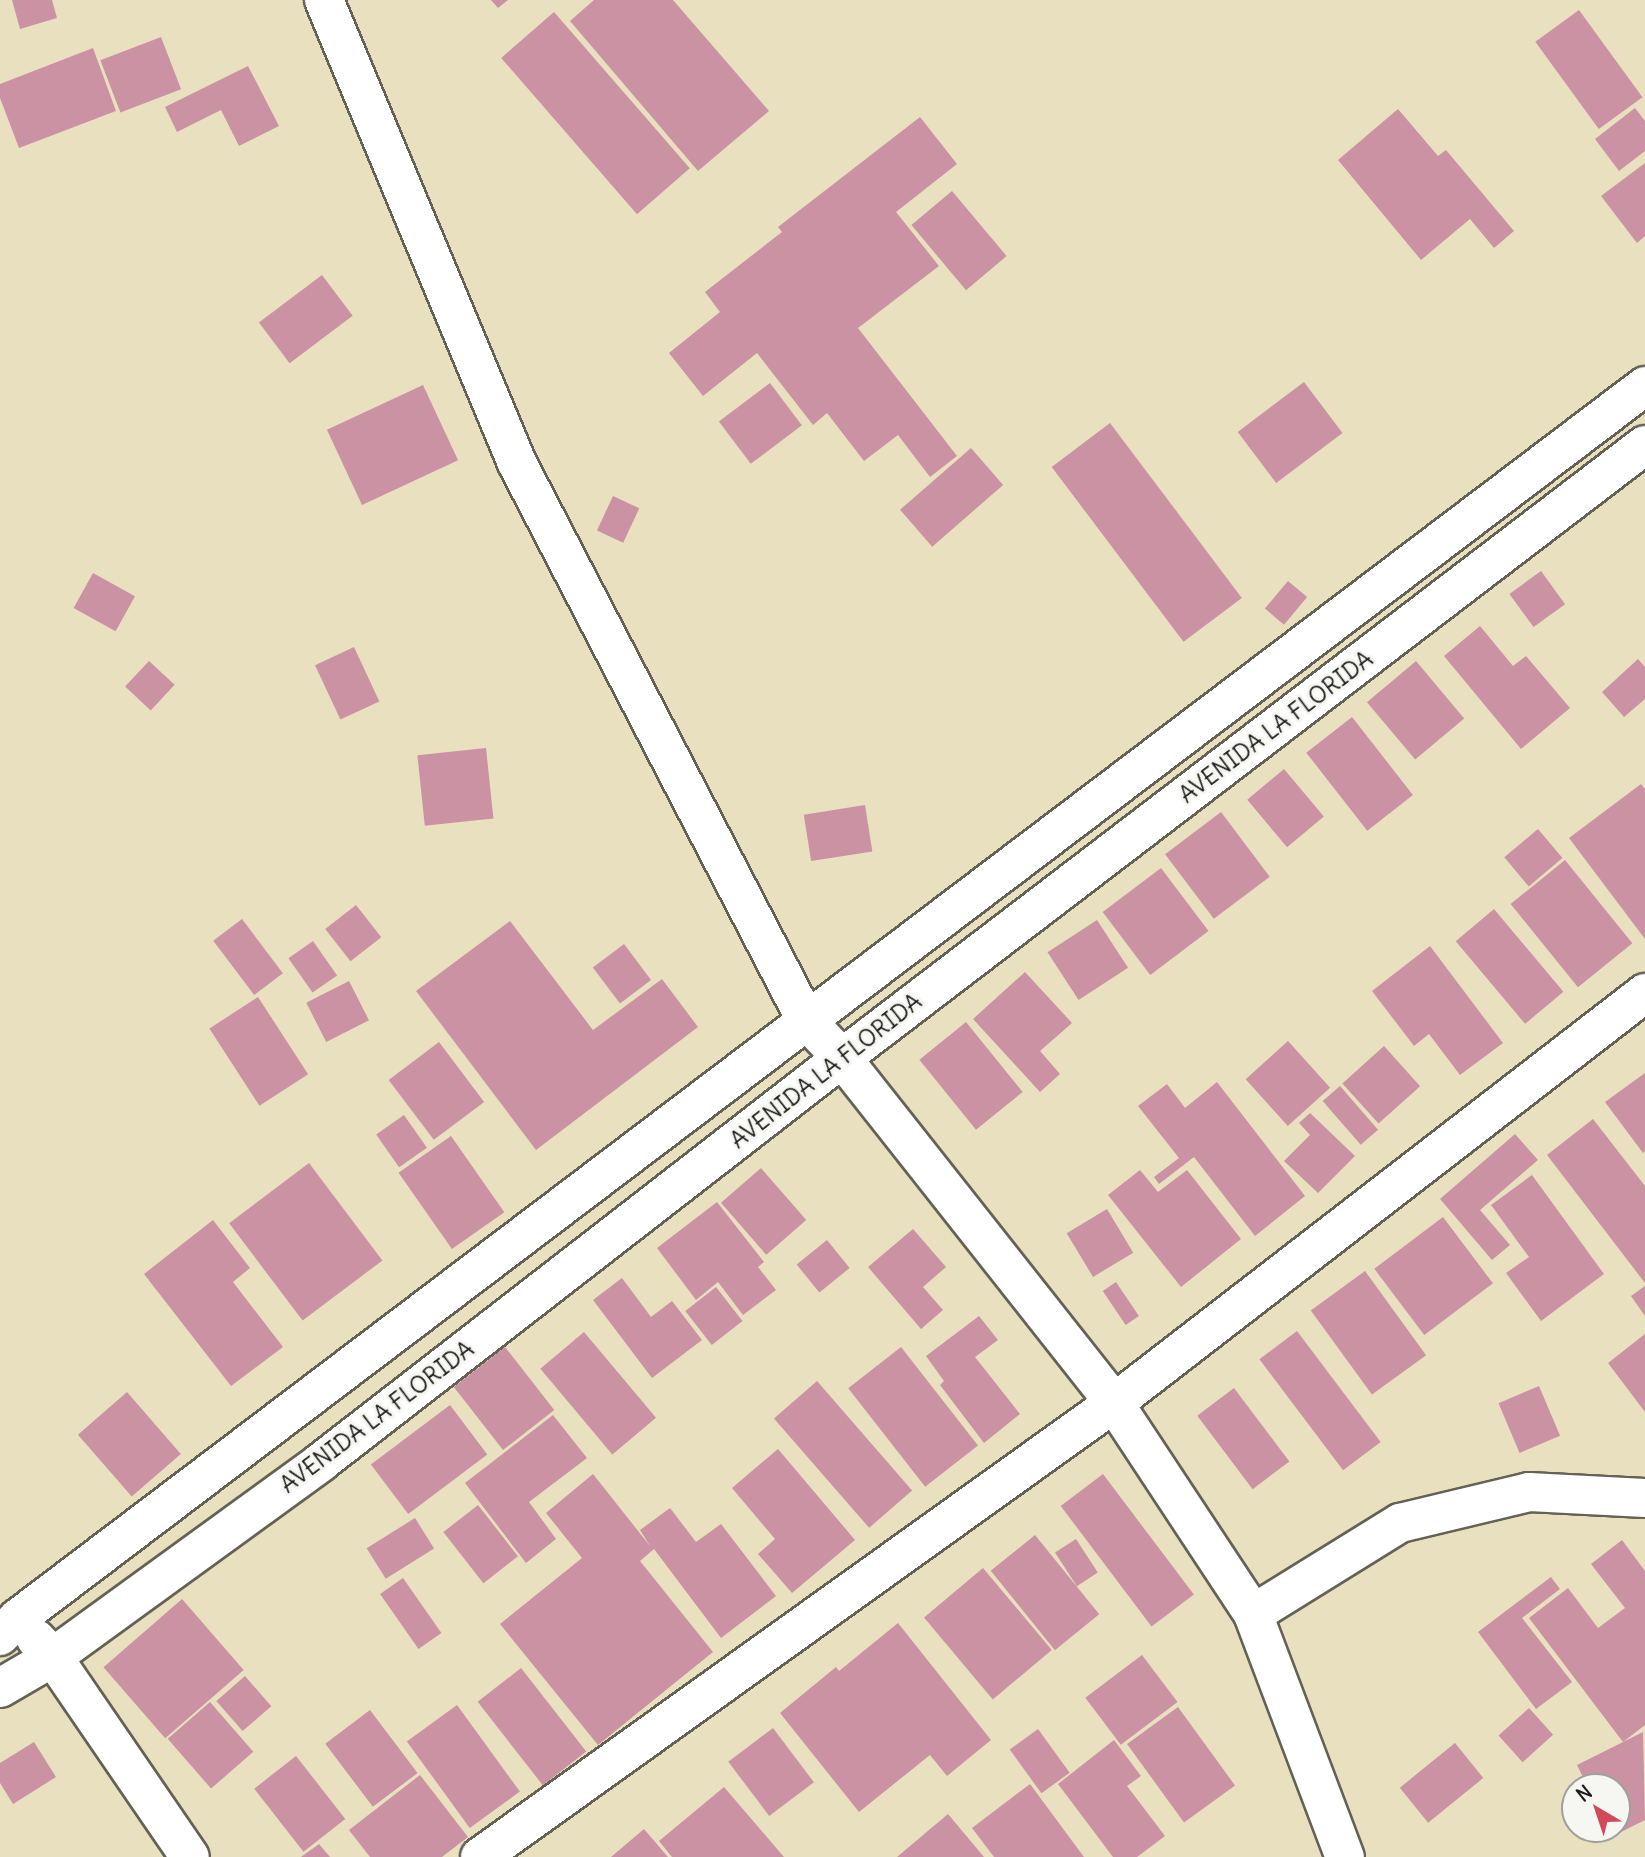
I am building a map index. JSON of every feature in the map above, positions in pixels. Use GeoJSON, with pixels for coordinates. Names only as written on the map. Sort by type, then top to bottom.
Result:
{"type":"FeatureCollection","features":[{"type":"Feature","properties":{"kind":"street"},"geometry":{"type":"LineString","coordinates":[[324,0],[517,463],[806,1020],[842,1058],[1114,1403],[1253,1614],[1345,1857]]}},
{"type":"Feature","properties":{"kind":"street"},"geometry":{"type":"LineString","coordinates":[[190,1857],[53,1657],[9,1627],[1645,386]]}},
{"type":"Feature","properties":{"kind":"street","name":"AVENIDA LA FLORIDA"},"geometry":{"type":"LineString","coordinates":[[0,1688],[53,1657],[321,1462],[842,1058],[1645,445]]}},
{"type":"Feature","properties":{"kind":"street"},"geometry":{"type":"LineString","coordinates":[[480,1857],[1114,1403],[1645,993]]}},
{"type":"Feature","properties":{"kind":"street"},"geometry":{"type":"LineString","coordinates":[[1253,1614],[1400,1523],[1528,1492],[1645,1498]]}},
{"type":"Feature","properties":{"kind":"building"},"geometry":{"type":"Polygon","coordinates":[[[12,0],[52,0],[57,18],[20,29],[12,0]]]}},
{"type":"Feature","properties":{"kind":"building"},"geometry":{"type":"Polygon","coordinates":[[[491,0],[508,0],[498,8],[491,0]]]}},
{"type":"Feature","properties":{"kind":"building"},"geometry":{"type":"Polygon","coordinates":[[[594,0],[673,0],[769,111],[698,171],[570,21],[594,0]]]}},
{"type":"Feature","properties":{"kind":"building"},"geometry":{"type":"Polygon","coordinates":[[[1579,10],[1642,97],[1599,129],[1535,42],[1579,10]]]}},
{"type":"Feature","properties":{"kind":"building"},"geometry":{"type":"Polygon","coordinates":[[[554,12],[690,168],[637,214],[501,58],[554,12]]]}},
{"type":"Feature","properties":{"kind":"building"},"geometry":{"type":"Polygon","coordinates":[[[161,37],[181,89],[120,113],[100,60],[161,37]]]}},
{"type":"Feature","properties":{"kind":"building"},"geometry":{"type":"Polygon","coordinates":[[[93,48],[116,111],[19,148],[0,98],[0,84],[93,48]]]}},
{"type":"Feature","properties":{"kind":"building"},"geometry":{"type":"Polygon","coordinates":[[[248,66],[279,126],[239,146],[221,110],[177,132],[165,107],[248,66]]]}},
{"type":"Feature","properties":{"kind":"building"},"geometry":{"type":"Polygon","coordinates":[[[1635,108],[1645,121],[1645,151],[1619,171],[1595,139],[1635,108]]]}},
{"type":"Feature","properties":{"kind":"building"},"geometry":{"type":"Polygon","coordinates":[[[1398,109],[1438,156],[1446,150],[1514,231],[1494,248],[1470,219],[1421,260],[1338,160],[1398,109]]]}},
{"type":"Feature","properties":{"kind":"building"},"geometry":{"type":"Polygon","coordinates":[[[920,117],[957,164],[896,212],[939,266],[858,328],[957,456],[930,477],[898,435],[864,461],[827,413],[813,425],[757,353],[703,396],[669,353],[720,312],[705,292],[782,232],[778,227],[920,117]]]}},
{"type":"Feature","properties":{"kind":"building"},"geometry":{"type":"Polygon","coordinates":[[[1645,163],[1645,236],[1637,243],[1601,196],[1645,163]]]}},
{"type":"Feature","properties":{"kind":"building"},"geometry":{"type":"Polygon","coordinates":[[[952,191],[1007,256],[966,290],[911,225],[952,191]]]}},
{"type":"Feature","properties":{"kind":"building"},"geometry":{"type":"Polygon","coordinates":[[[322,275],[353,316],[290,363],[259,323],[322,275]]]}},
{"type":"Feature","properties":{"kind":"building"},"geometry":{"type":"Polygon","coordinates":[[[1304,382],[1343,433],[1276,483],[1238,432],[1304,382]]]}},
{"type":"Feature","properties":{"kind":"building"},"geometry":{"type":"Polygon","coordinates":[[[770,383],[802,425],[751,464],[719,422],[770,383]]]}},
{"type":"Feature","properties":{"kind":"building"},"geometry":{"type":"Polygon","coordinates":[[[423,385],[458,460],[362,505],[327,430],[423,385]]]}},
{"type":"Feature","properties":{"kind":"building"},"geometry":{"type":"Polygon","coordinates":[[[1110,423],[1242,598],[1183,642],[1052,467],[1110,423]]]}},
{"type":"Feature","properties":{"kind":"building"},"geometry":{"type":"Polygon","coordinates":[[[971,448],[1003,485],[932,547],[900,510],[971,448]]]}},
{"type":"Feature","properties":{"kind":"building"},"geometry":{"type":"Polygon","coordinates":[[[613,496],[639,508],[623,543],[597,530],[613,496]]]}},
{"type":"Feature","properties":{"kind":"building"},"geometry":{"type":"Polygon","coordinates":[[[1541,571],[1565,604],[1534,627],[1509,594],[1541,571]]]}},
{"type":"Feature","properties":{"kind":"building"},"geometry":{"type":"Polygon","coordinates":[[[93,573],[135,596],[116,631],[74,608],[93,573]]]}},
{"type":"Feature","properties":{"kind":"building"},"geometry":{"type":"Polygon","coordinates":[[[1288,581],[1307,597],[1284,625],[1265,609],[1288,581]]]}},
{"type":"Feature","properties":{"kind":"building"},"geometry":{"type":"Polygon","coordinates":[[[1480,626],[1513,666],[1526,656],[1570,708],[1521,749],[1444,656],[1480,626]]]}},
{"type":"Feature","properties":{"kind":"building"},"geometry":{"type":"Polygon","coordinates":[[[354,647],[379,701],[340,720],[315,665],[354,647]]]}},
{"type":"Feature","properties":{"kind":"building"},"geometry":{"type":"Polygon","coordinates":[[[1638,659],[1645,667],[1645,699],[1624,717],[1602,692],[1638,659]]]}},
{"type":"Feature","properties":{"kind":"building"},"geometry":{"type":"Polygon","coordinates":[[[149,661],[175,685],[151,710],[125,687],[149,661]]]}},
{"type":"Feature","properties":{"kind":"building"},"geometry":{"type":"Polygon","coordinates":[[[1416,661],[1464,718],[1415,760],[1367,702],[1416,661]]]}},
{"type":"Feature","properties":{"kind":"building"},"geometry":{"type":"Polygon","coordinates":[[[1352,717],[1413,795],[1367,831],[1306,753],[1352,717]]]}},
{"type":"Feature","properties":{"kind":"building"},"geometry":{"type":"Polygon","coordinates":[[[486,748],[493,819],[425,826],[417,755],[486,748]]]}},
{"type":"Feature","properties":{"kind":"building"},"geometry":{"type":"Polygon","coordinates":[[[1284,769],[1324,816],[1287,847],[1247,800],[1284,769]]]}},
{"type":"Feature","properties":{"kind":"building"},"geometry":{"type":"Polygon","coordinates":[[[1641,784],[1645,789],[1645,939],[1569,838],[1641,784]]]}},
{"type":"Feature","properties":{"kind":"building"},"geometry":{"type":"Polygon","coordinates":[[[865,805],[872,851],[811,861],[804,815],[865,805]]]}},
{"type":"Feature","properties":{"kind":"building"},"geometry":{"type":"Polygon","coordinates":[[[1221,812],[1270,877],[1214,919],[1165,854],[1221,812]]]}},
{"type":"Feature","properties":{"kind":"building"},"geometry":{"type":"Polygon","coordinates":[[[1538,829],[1562,858],[1529,886],[1504,857],[1538,829]]]}},
{"type":"Feature","properties":{"kind":"building"},"geometry":{"type":"Polygon","coordinates":[[[1565,860],[1632,943],[1578,987],[1511,904],[1565,860]]]}},
{"type":"Feature","properties":{"kind":"building"},"geometry":{"type":"Polygon","coordinates":[[[1161,868],[1209,931],[1150,975],[1103,912],[1161,868]]]}},
{"type":"Feature","properties":{"kind":"building"},"geometry":{"type":"Polygon","coordinates":[[[356,905],[381,937],[351,961],[325,929],[356,905]]]}},
{"type":"Feature","properties":{"kind":"building"},"geometry":{"type":"Polygon","coordinates":[[[1494,909],[1563,992],[1525,1024],[1456,941],[1494,909]]]}},
{"type":"Feature","properties":{"kind":"building"},"geometry":{"type":"Polygon","coordinates":[[[242,919],[283,973],[254,995],[213,941],[242,919]]]}},
{"type":"Feature","properties":{"kind":"building"},"geometry":{"type":"Polygon","coordinates":[[[1097,920],[1128,968],[1079,1000],[1048,952],[1097,920]]]}},
{"type":"Feature","properties":{"kind":"building"},"geometry":{"type":"Polygon","coordinates":[[[510,921],[593,1030],[662,979],[698,1027],[536,1150],[416,991],[510,921]]]}},
{"type":"Feature","properties":{"kind":"building"},"geometry":{"type":"Polygon","coordinates":[[[313,941],[337,975],[313,993],[288,958],[313,941]]]}},
{"type":"Feature","properties":{"kind":"building"},"geometry":{"type":"Polygon","coordinates":[[[624,944],[651,980],[620,1003],[593,967],[624,944]]]}},
{"type":"Feature","properties":{"kind":"building"},"geometry":{"type":"Polygon","coordinates":[[[1430,946],[1503,1043],[1460,1075],[1429,1034],[1414,1046],[1372,991],[1430,946]]]}},
{"type":"Feature","properties":{"kind":"building"},"geometry":{"type":"Polygon","coordinates":[[[1025,972],[1072,1023],[1040,1051],[1060,1074],[1040,1092],[973,1019],[1025,972]]]}},
{"type":"Feature","properties":{"kind":"building"},"geometry":{"type":"Polygon","coordinates":[[[349,981],[369,1020],[326,1042],[306,1003],[349,981]]]}},
{"type":"Feature","properties":{"kind":"building"},"geometry":{"type":"Polygon","coordinates":[[[258,997],[308,1074],[259,1106],[209,1029],[258,997]]]}},
{"type":"Feature","properties":{"kind":"building"},"geometry":{"type":"Polygon","coordinates":[[[966,1022],[1023,1092],[976,1130],[919,1060],[966,1022]]]}},
{"type":"Feature","properties":{"kind":"building"},"geometry":{"type":"Polygon","coordinates":[[[1288,1041],[1330,1088],[1288,1126],[1246,1079],[1288,1041]]]}},
{"type":"Feature","properties":{"kind":"building"},"geometry":{"type":"Polygon","coordinates":[[[439,1042],[484,1102],[434,1140],[389,1080],[439,1042]]]}},
{"type":"Feature","properties":{"kind":"building"},"geometry":{"type":"Polygon","coordinates":[[[1384,1046],[1420,1086],[1379,1124],[1342,1083],[1384,1046]]]}},
{"type":"Feature","properties":{"kind":"building"},"geometry":{"type":"Polygon","coordinates":[[[1645,1073],[1645,1151],[1643,1153],[1605,1102],[1645,1073]]]}},
{"type":"Feature","properties":{"kind":"building"},"geometry":{"type":"Polygon","coordinates":[[[1217,1082],[1305,1196],[1255,1236],[1194,1157],[1159,1184],[1154,1177],[1179,1158],[1138,1106],[1167,1084],[1185,1108],[1217,1082]]]}},
{"type":"Feature","properties":{"kind":"building"},"geometry":{"type":"Polygon","coordinates":[[[1340,1086],[1378,1130],[1361,1145],[1323,1101],[1340,1086]]]}},
{"type":"Feature","properties":{"kind":"building"},"geometry":{"type":"Polygon","coordinates":[[[1310,1113],[1355,1156],[1318,1193],[1284,1161],[1310,1135],[1299,1123],[1310,1113]]]}},
{"type":"Feature","properties":{"kind":"building"},"geometry":{"type":"Polygon","coordinates":[[[404,1115],[427,1148],[399,1167],[376,1135],[404,1115]]]}},
{"type":"Feature","properties":{"kind":"building"},"geometry":{"type":"Polygon","coordinates":[[[1593,1119],[1645,1186],[1645,1283],[1547,1155],[1593,1119]]]}},
{"type":"Feature","properties":{"kind":"building"},"geometry":{"type":"Polygon","coordinates":[[[1515,1134],[1538,1160],[1480,1210],[1510,1245],[1492,1260],[1440,1199],[1515,1134]]]}},
{"type":"Feature","properties":{"kind":"building"},"geometry":{"type":"Polygon","coordinates":[[[451,1136],[504,1212],[452,1249],[399,1173],[451,1136]]]}},
{"type":"Feature","properties":{"kind":"building"},"geometry":{"type":"Polygon","coordinates":[[[309,1163],[382,1260],[303,1321],[229,1223],[309,1163]]]}},
{"type":"Feature","properties":{"kind":"building"},"geometry":{"type":"Polygon","coordinates":[[[761,1168],[806,1220],[766,1255],[721,1203],[761,1168]]]}},
{"type":"Feature","properties":{"kind":"building"},"geometry":{"type":"Polygon","coordinates":[[[1140,1170],[1158,1192],[1187,1170],[1241,1239],[1181,1287],[1108,1195],[1140,1170]]]}},
{"type":"Feature","properties":{"kind":"building"},"geometry":{"type":"Polygon","coordinates":[[[1532,1175],[1604,1274],[1541,1321],[1506,1273],[1529,1257],[1491,1205],[1532,1175]]]}},
{"type":"Feature","properties":{"kind":"building"},"geometry":{"type":"Polygon","coordinates":[[[717,1202],[764,1262],[758,1267],[776,1290],[743,1315],[718,1282],[696,1300],[657,1248],[717,1202]]]}},
{"type":"Feature","properties":{"kind":"building"},"geometry":{"type":"Polygon","coordinates":[[[1107,1209],[1133,1253],[1093,1277],[1067,1233],[1107,1209]]]}},
{"type":"Feature","properties":{"kind":"building"},"geometry":{"type":"Polygon","coordinates":[[[1443,1217],[1493,1283],[1424,1335],[1374,1269],[1443,1217]]]}},
{"type":"Feature","properties":{"kind":"building"},"geometry":{"type":"Polygon","coordinates":[[[213,1220],[250,1268],[233,1282],[283,1347],[231,1386],[144,1274],[213,1220]]]}},
{"type":"Feature","properties":{"kind":"building"},"geometry":{"type":"Polygon","coordinates":[[[913,1229],[946,1267],[923,1287],[943,1310],[921,1329],[868,1267],[913,1229]]]}},
{"type":"Feature","properties":{"kind":"building"},"geometry":{"type":"Polygon","coordinates":[[[827,1240],[850,1268],[819,1293],[797,1265],[827,1240]]]}},
{"type":"Feature","properties":{"kind":"building"},"geometry":{"type":"Polygon","coordinates":[[[1365,1271],[1426,1355],[1372,1395],[1311,1310],[1365,1271]]]}},
{"type":"Feature","properties":{"kind":"building"},"geometry":{"type":"Polygon","coordinates":[[[622,1278],[651,1317],[672,1301],[702,1340],[652,1378],[593,1300],[622,1278]]]}},
{"type":"Feature","properties":{"kind":"building"},"geometry":{"type":"Polygon","coordinates":[[[1116,1282],[1139,1316],[1126,1325],[1103,1291],[1116,1282]]]}},
{"type":"Feature","properties":{"kind":"building"},"geometry":{"type":"Polygon","coordinates":[[[1645,1286],[1645,1316],[1631,1296],[1645,1286]]]}},
{"type":"Feature","properties":{"kind":"building"},"geometry":{"type":"Polygon","coordinates":[[[716,1287],[742,1321],[712,1345],[685,1311],[716,1287]]]}},
{"type":"Feature","properties":{"kind":"building"},"geometry":{"type":"Polygon","coordinates":[[[979,1316],[998,1340],[975,1357],[1020,1414],[984,1443],[940,1385],[944,1381],[926,1356],[979,1316]]]}},
{"type":"Feature","properties":{"kind":"building"},"geometry":{"type":"Polygon","coordinates":[[[1297,1331],[1381,1442],[1343,1470],[1259,1359],[1297,1331]]]}},
{"type":"Feature","properties":{"kind":"building"},"geometry":{"type":"Polygon","coordinates":[[[584,1332],[656,1418],[612,1454],[540,1369],[584,1332]]]}},
{"type":"Feature","properties":{"kind":"building"},"geometry":{"type":"Polygon","coordinates":[[[1645,1334],[1645,1412],[1608,1363],[1645,1334]]]}},
{"type":"Feature","properties":{"kind":"building"},"geometry":{"type":"Polygon","coordinates":[[[505,1347],[554,1410],[503,1450],[454,1387],[505,1347]]]}},
{"type":"Feature","properties":{"kind":"building"},"geometry":{"type":"Polygon","coordinates":[[[901,1347],[978,1446],[925,1487],[848,1388],[901,1347]]]}},
{"type":"Feature","properties":{"kind":"building"},"geometry":{"type":"Polygon","coordinates":[[[817,1381],[912,1490],[869,1528],[774,1418],[817,1381]]]}},
{"type":"Feature","properties":{"kind":"building"},"geometry":{"type":"Polygon","coordinates":[[[1539,1386],[1560,1436],[1520,1453],[1498,1403],[1539,1386]]]}},
{"type":"Feature","properties":{"kind":"building"},"geometry":{"type":"Polygon","coordinates":[[[1234,1388],[1289,1461],[1253,1489],[1197,1416],[1234,1388]]]}},
{"type":"Feature","properties":{"kind":"building"},"geometry":{"type":"Polygon","coordinates":[[[127,1392],[181,1454],[132,1497],[78,1435],[127,1392]]]}},
{"type":"Feature","properties":{"kind":"building"},"geometry":{"type":"Polygon","coordinates":[[[450,1405],[487,1455],[408,1514],[371,1465],[450,1405]]]}},
{"type":"Feature","properties":{"kind":"building"},"geometry":{"type":"Polygon","coordinates":[[[553,1415],[587,1458],[529,1502],[556,1539],[526,1563],[465,1483],[553,1415]]]}},
{"type":"Feature","properties":{"kind":"building"},"geometry":{"type":"Polygon","coordinates":[[[778,1449],[855,1540],[792,1593],[758,1554],[775,1539],[732,1488],[778,1449]]]}},
{"type":"Feature","properties":{"kind":"building"},"geometry":{"type":"Polygon","coordinates":[[[593,1474],[650,1546],[640,1530],[670,1508],[696,1542],[721,1524],[776,1596],[721,1638],[654,1549],[640,1561],[713,1652],[598,1745],[500,1624],[582,1558],[546,1513],[593,1474]]]}},
{"type":"Feature","properties":{"kind":"building"},"geometry":{"type":"Polygon","coordinates":[[[1103,1474],[1194,1595],[1152,1626],[1061,1506],[1103,1474]]]}},
{"type":"Feature","properties":{"kind":"building"},"geometry":{"type":"Polygon","coordinates":[[[478,1505],[518,1556],[483,1583],[443,1532],[478,1505]]]}},
{"type":"Feature","properties":{"kind":"building"},"geometry":{"type":"Polygon","coordinates":[[[415,1518],[434,1549],[386,1579],[367,1548],[415,1518]]]}},
{"type":"Feature","properties":{"kind":"building"},"geometry":{"type":"Polygon","coordinates":[[[1035,1535],[1099,1614],[1055,1650],[991,1571],[1035,1535]]]}},
{"type":"Feature","properties":{"kind":"building"},"geometry":{"type":"Polygon","coordinates":[[[1076,1539],[1098,1573],[1077,1586],[1055,1553],[1076,1539]]]}},
{"type":"Feature","properties":{"kind":"building"},"geometry":{"type":"Polygon","coordinates":[[[1622,1540],[1645,1571],[1645,1725],[1623,1742],[1529,1618],[1568,1588],[1598,1628],[1625,1608],[1591,1564],[1622,1540]]]}},
{"type":"Feature","properties":{"kind":"building"},"geometry":{"type":"Polygon","coordinates":[[[983,1568],[1052,1650],[993,1699],[924,1617],[983,1568]]]}},
{"type":"Feature","properties":{"kind":"building"},"geometry":{"type":"Polygon","coordinates":[[[1551,1577],[1560,1589],[1522,1618],[1572,1682],[1536,1709],[1478,1632],[1551,1577]]]}},
{"type":"Feature","properties":{"kind":"building"},"geometry":{"type":"Polygon","coordinates":[[[403,1578],[441,1633],[418,1649],[380,1594],[403,1578]]]}},
{"type":"Feature","properties":{"kind":"building"},"geometry":{"type":"Polygon","coordinates":[[[182,1599],[244,1670],[165,1738],[104,1667],[182,1599]]]}},
{"type":"Feature","properties":{"kind":"building"},"geometry":{"type":"Polygon","coordinates":[[[898,1623],[991,1740],[947,1776],[930,1755],[859,1812],[780,1713],[836,1667],[839,1671],[898,1623]]]}},
{"type":"Feature","properties":{"kind":"building"},"geometry":{"type":"Polygon","coordinates":[[[1142,1655],[1178,1702],[1121,1745],[1085,1698],[1142,1655]]]}},
{"type":"Feature","properties":{"kind":"building"},"geometry":{"type":"Polygon","coordinates":[[[521,1668],[586,1752],[543,1785],[478,1702],[521,1668]]]}},
{"type":"Feature","properties":{"kind":"building"},"geometry":{"type":"Polygon","coordinates":[[[245,1676],[271,1706],[243,1731],[216,1701],[245,1676]]]}},
{"type":"Feature","properties":{"kind":"building"},"geometry":{"type":"Polygon","coordinates":[[[210,1702],[253,1752],[211,1789],[168,1739],[210,1702]]]}},
{"type":"Feature","properties":{"kind":"building"},"geometry":{"type":"Polygon","coordinates":[[[457,1705],[520,1792],[470,1828],[407,1741],[457,1705]]]}},
{"type":"Feature","properties":{"kind":"building"},"geometry":{"type":"Polygon","coordinates":[[[1178,1707],[1235,1785],[1184,1823],[1127,1744],[1178,1707]]]}},
{"type":"Feature","properties":{"kind":"building"},"geometry":{"type":"Polygon","coordinates":[[[1529,1708],[1553,1735],[1523,1762],[1499,1735],[1529,1708]]]}},
{"type":"Feature","properties":{"kind":"building"},"geometry":{"type":"Polygon","coordinates":[[[370,1710],[418,1773],[373,1807],[325,1744],[370,1710]]]}},
{"type":"Feature","properties":{"kind":"building"},"geometry":{"type":"Polygon","coordinates":[[[773,1728],[814,1782],[769,1816],[728,1762],[773,1728]]]}},
{"type":"Feature","properties":{"kind":"building"},"geometry":{"type":"Polygon","coordinates":[[[1038,1729],[1070,1773],[1041,1793],[1010,1750],[1038,1729]]]}},
{"type":"Feature","properties":{"kind":"building"},"geometry":{"type":"Polygon","coordinates":[[[1643,1732],[1645,1820],[1631,1827],[1631,1773],[1581,1773],[1577,1765],[1643,1732]]]}},
{"type":"Feature","properties":{"kind":"building"},"geometry":{"type":"Polygon","coordinates":[[[1114,1740],[1141,1776],[1127,1786],[1165,1836],[1137,1857],[1113,1857],[1058,1784],[1114,1740]]]}},
{"type":"Feature","properties":{"kind":"building"},"geometry":{"type":"Polygon","coordinates":[[[34,1742],[56,1777],[13,1804],[0,1783],[0,1763],[34,1742]]]}},
{"type":"Feature","properties":{"kind":"building"},"geometry":{"type":"Polygon","coordinates":[[[1455,1743],[1483,1778],[1428,1823],[1400,1788],[1455,1743]]]}},
{"type":"Feature","properties":{"kind":"building"},"geometry":{"type":"Polygon","coordinates":[[[296,1756],[345,1819],[303,1852],[254,1789],[296,1756]]]}},
{"type":"Feature","properties":{"kind":"building"},"geometry":{"type":"Polygon","coordinates":[[[420,1775],[468,1837],[442,1857],[370,1857],[349,1830],[420,1775]]]}},
{"type":"Feature","properties":{"kind":"building"},"geometry":{"type":"Polygon","coordinates":[[[1030,1784],[1084,1857],[994,1857],[972,1828],[1030,1784]]]}},
{"type":"Feature","properties":{"kind":"building"},"geometry":{"type":"Polygon","coordinates":[[[724,1787],[784,1857],[672,1857],[659,1841],[724,1787]]]}},
{"type":"Feature","properties":{"kind":"building"},"geometry":{"type":"Polygon","coordinates":[[[948,1814],[984,1857],[897,1857],[948,1814]]]}},
{"type":"Feature","properties":{"kind":"building"},"geometry":{"type":"Polygon","coordinates":[[[644,1829],[668,1857],[611,1857],[644,1829]]]}},
{"type":"Feature","properties":{"kind":"building"},"geometry":{"type":"Polygon","coordinates":[[[319,1844],[330,1857],[301,1857],[319,1844]]]}}]}
